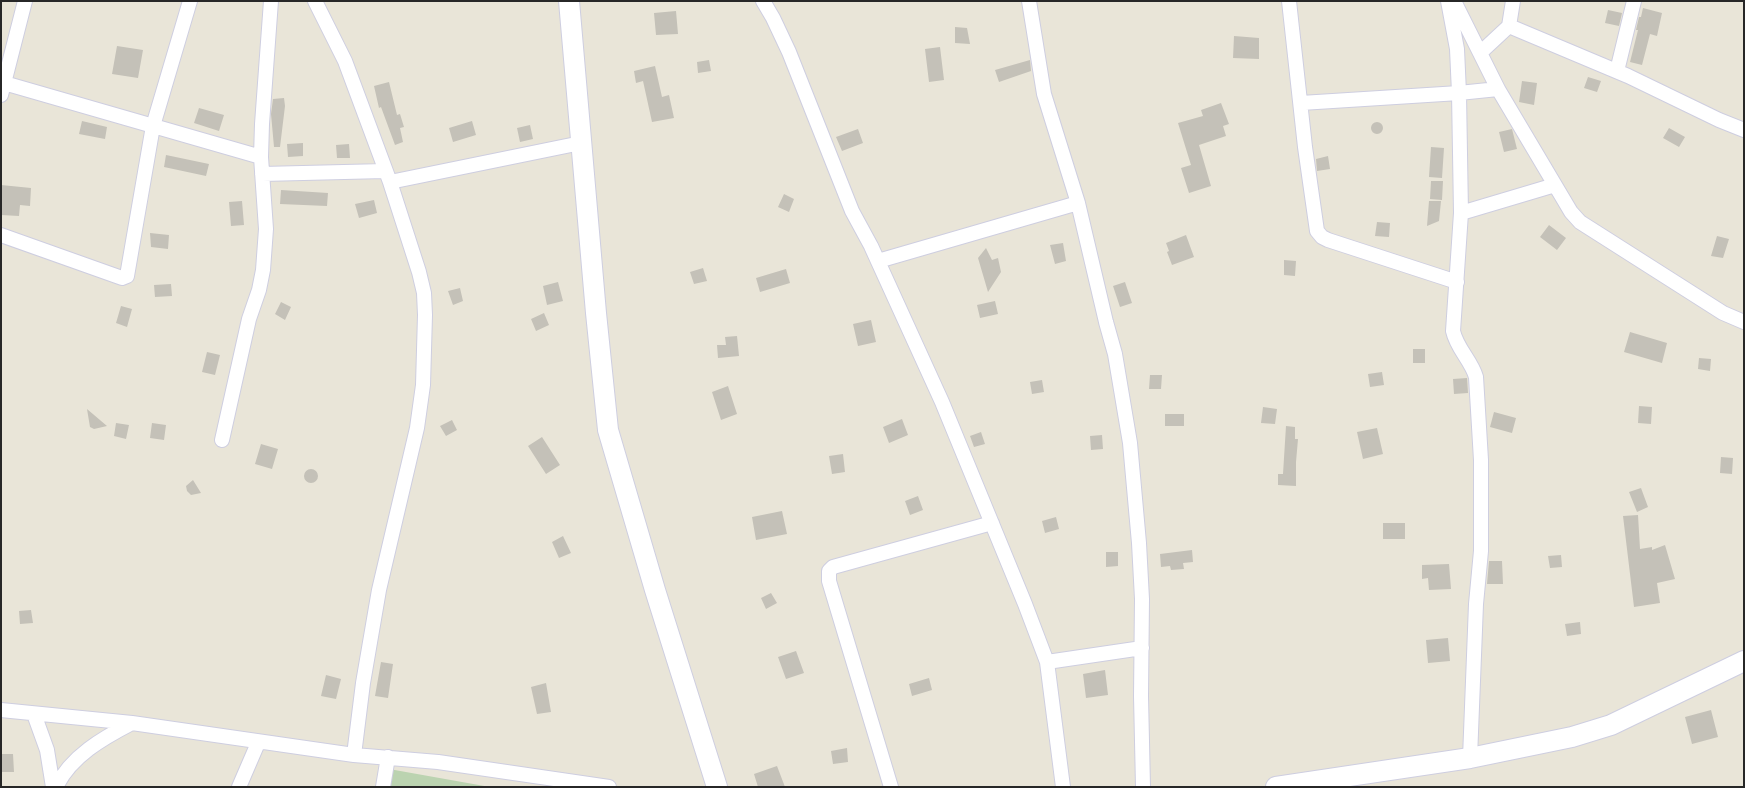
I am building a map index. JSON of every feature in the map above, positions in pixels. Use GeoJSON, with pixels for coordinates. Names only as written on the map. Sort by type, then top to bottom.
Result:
{"type":"FeatureCollection","features":[{"type":"Feature","properties":{"kind":"street"},"geometry":{"type":"LineString","coordinates":[[25,1],[3,89],[153,126],[261,157]]}},
{"type":"Feature","properties":{"kind":"street"},"geometry":{"type":"LineString","coordinates":[[1,235],[122,278],[125,277],[128,272],[153,126],[190,1]]}},
{"type":"Feature","properties":{"kind":"street"},"geometry":{"type":"LineString","coordinates":[[222,440],[249,319],[259,290],[262,270],[266,229],[261,157],[271,1]]}},
{"type":"Feature","properties":{"kind":"street"},"geometry":{"type":"LineString","coordinates":[[315,1],[345,61],[387,177],[419,272],[424,293],[425,353],[417,428],[379,590],[363,683],[354,756]]}},
{"type":"Feature","properties":{"kind":"street"},"geometry":{"type":"LineString","coordinates":[[570,1],[581,143],[608,430],[614,456],[717,787]]}},
{"type":"Feature","properties":{"kind":"street"},"geometry":{"type":"LineString","coordinates":[[763,1],[789,52],[852,211],[878,261],[942,402],[1047,662],[1063,787]]}},
{"type":"Feature","properties":{"kind":"street"},"geometry":{"type":"LineString","coordinates":[[1029,1],[1044,94],[1078,203],[1115,354],[1130,442],[1142,599],[1143,787]]}},
{"type":"Feature","properties":{"kind":"street"},"geometry":{"type":"LineString","coordinates":[[1289,1],[1300,104],[1317,231],[1322,237],[1457,282]]}},
{"type":"Feature","properties":{"kind":"street"},"geometry":{"type":"LineString","coordinates":[[1448,1],[1457,49],[1461,213],[1453,331],[1455,341],[1474,369],[1476,377],[1481,460],[1481,551],[1476,604],[1470,758]]}},
{"type":"Feature","properties":{"kind":"street"},"geometry":{"type":"LineString","coordinates":[[1454,1],[1498,89],[1571,212],[1580,222],[1715,308],[1744,322]]}},
{"type":"Feature","properties":{"kind":"street"},"geometry":{"type":"LineString","coordinates":[[1480,53],[1508,26],[1513,1]]}},
{"type":"Feature","properties":{"kind":"street"},"geometry":{"type":"LineString","coordinates":[[1617,71],[1634,1]]}},
{"type":"Feature","properties":{"kind":"street"},"geometry":{"type":"LineString","coordinates":[[1508,26],[1617,71],[1744,130]]}},
{"type":"Feature","properties":{"kind":"street"},"geometry":{"type":"LineString","coordinates":[[1300,104],[1459,94],[1498,89]]}},
{"type":"Feature","properties":{"kind":"street"},"geometry":{"type":"LineString","coordinates":[[262,174],[387,177],[581,143]]}},
{"type":"Feature","properties":{"kind":"street"},"geometry":{"type":"LineString","coordinates":[[1461,213],[1555,185]]}},
{"type":"Feature","properties":{"kind":"street"},"geometry":{"type":"LineString","coordinates":[[878,261],[1078,203]]}},
{"type":"Feature","properties":{"kind":"street"},"geometry":{"type":"LineString","coordinates":[[892,787],[829,581],[829,571],[833,567],[992,523]]}},
{"type":"Feature","properties":{"kind":"street"},"geometry":{"type":"LineString","coordinates":[[1047,662],[1142,648]]}},
{"type":"Feature","properties":{"kind":"street"},"geometry":{"type":"LineString","coordinates":[[1276,787],[1323,783],[1470,758],[1572,737],[1611,725],[1744,661]]}},
{"type":"Feature","properties":{"kind":"street"},"geometry":{"type":"LineString","coordinates":[[1,710],[132,723],[354,756],[438,762],[609,787]]}},
{"type":"Feature","properties":{"kind":"street"},"geometry":{"type":"LineString","coordinates":[[34,714],[47,750],[55,787]]}},
{"type":"Feature","properties":{"kind":"street"},"geometry":{"type":"LineString","coordinates":[[55,787],[68,768],[95,744],[132,723]]}},
{"type":"Feature","properties":{"kind":"street"},"geometry":{"type":"LineString","coordinates":[[240,787],[258,743]]}},
{"type":"Feature","properties":{"kind":"street"},"geometry":{"type":"LineString","coordinates":[[382,787],[388,757]]}},
{"type":"Feature","properties":{"kind":"green space"},"geometry":{"type":"Polygon","coordinates":[[[389,769],[490,787],[386,787],[389,769]]]}},
{"type":"Feature","properties":{"kind":"building"},"geometry":{"type":"Polygon","coordinates":[[[1643,8],[1662,13],[1657,36],[1650,34],[1642,65],[1630,62],[1638,30],[1636,30],[1639,17],[1641,17],[1643,8]]]}},
{"type":"Feature","properties":{"kind":"building"},"geometry":{"type":"Polygon","coordinates":[[[1608,10],[1622,13],[1619,26],[1605,23],[1608,10]]]}},
{"type":"Feature","properties":{"kind":"building"},"geometry":{"type":"Polygon","coordinates":[[[676,11],[678,34],[656,35],[654,13],[676,11]]]}},
{"type":"Feature","properties":{"kind":"building"},"geometry":{"type":"Polygon","coordinates":[[[955,27],[967,28],[970,44],[955,43],[955,27]]]}},
{"type":"Feature","properties":{"kind":"building"},"geometry":{"type":"Polygon","coordinates":[[[1234,36],[1259,38],[1259,59],[1233,58],[1234,36]]]}},
{"type":"Feature","properties":{"kind":"building"},"geometry":{"type":"Polygon","coordinates":[[[117,46],[143,50],[138,78],[112,74],[117,46]]]}},
{"type":"Feature","properties":{"kind":"building"},"geometry":{"type":"Polygon","coordinates":[[[940,47],[944,80],[929,82],[925,49],[940,47]]]}},
{"type":"Feature","properties":{"kind":"building"},"geometry":{"type":"Polygon","coordinates":[[[709,60],[711,71],[698,73],[697,62],[709,60]]]}},
{"type":"Feature","properties":{"kind":"building"},"geometry":{"type":"Polygon","coordinates":[[[1030,60],[1031,71],[999,82],[995,70],[1030,60]]]}},
{"type":"Feature","properties":{"kind":"building"},"geometry":{"type":"Polygon","coordinates":[[[655,66],[662,97],[669,95],[674,118],[652,122],[643,81],[636,83],[634,71],[655,66]]]}},
{"type":"Feature","properties":{"kind":"building"},"geometry":{"type":"Polygon","coordinates":[[[1588,77],[1601,81],[1597,92],[1584,88],[1588,77]]]}},
{"type":"Feature","properties":{"kind":"building"},"geometry":{"type":"Polygon","coordinates":[[[1522,81],[1537,83],[1534,105],[1519,102],[1522,81]]]}},
{"type":"Feature","properties":{"kind":"building"},"geometry":{"type":"Polygon","coordinates":[[[389,82],[397,115],[400,114],[404,127],[400,128],[403,142],[395,145],[381,107],[379,108],[374,86],[389,82]]]}},
{"type":"Feature","properties":{"kind":"building"},"geometry":{"type":"Polygon","coordinates":[[[284,98],[285,106],[280,147],[274,147],[271,114],[273,99],[284,98]]]}},
{"type":"Feature","properties":{"kind":"building"},"geometry":{"type":"Polygon","coordinates":[[[1221,103],[1229,124],[1223,126],[1226,136],[1199,145],[1211,186],[1189,193],[1181,168],[1191,165],[1178,123],[1203,116],[1201,110],[1221,103]]]}},
{"type":"Feature","properties":{"kind":"building"},"geometry":{"type":"Polygon","coordinates":[[[199,108],[224,115],[219,131],[194,123],[199,108]]]}},
{"type":"Feature","properties":{"kind":"building"},"geometry":{"type":"Polygon","coordinates":[[[82,121],[107,127],[105,139],[79,134],[82,121]]]}},
{"type":"Feature","properties":{"kind":"building"},"geometry":{"type":"Polygon","coordinates":[[[472,121],[476,135],[453,142],[449,128],[472,121]]]}},
{"type":"Feature","properties":{"kind":"building"},"geometry":{"type":"Polygon","coordinates":[[[1375,122],[1379,122],[1383,128],[1379,134],[1375,134],[1371,130],[1371,126],[1375,122]]]}},
{"type":"Feature","properties":{"kind":"building"},"geometry":{"type":"Polygon","coordinates":[[[530,125],[533,139],[520,142],[517,128],[530,125]]]}},
{"type":"Feature","properties":{"kind":"building"},"geometry":{"type":"Polygon","coordinates":[[[1669,128],[1685,137],[1679,147],[1663,138],[1669,128]]]}},
{"type":"Feature","properties":{"kind":"building"},"geometry":{"type":"Polygon","coordinates":[[[858,129],[863,143],[842,151],[836,137],[858,129]]]}},
{"type":"Feature","properties":{"kind":"building"},"geometry":{"type":"Polygon","coordinates":[[[1512,129],[1517,149],[1504,152],[1499,132],[1512,129]]]}},
{"type":"Feature","properties":{"kind":"building"},"geometry":{"type":"Polygon","coordinates":[[[303,143],[303,156],[288,157],[287,144],[303,143]]]}},
{"type":"Feature","properties":{"kind":"building"},"geometry":{"type":"Polygon","coordinates":[[[349,144],[350,158],[337,158],[336,145],[349,144]]]}},
{"type":"Feature","properties":{"kind":"building"},"geometry":{"type":"Polygon","coordinates":[[[1431,147],[1444,148],[1442,178],[1429,177],[1431,147]]]}},
{"type":"Feature","properties":{"kind":"building"},"geometry":{"type":"Polygon","coordinates":[[[166,155],[209,164],[206,176],[164,167],[166,155]]]}},
{"type":"Feature","properties":{"kind":"building"},"geometry":{"type":"Polygon","coordinates":[[[1328,156],[1330,169],[1317,171],[1316,159],[1328,156]]]}},
{"type":"Feature","properties":{"kind":"building"},"geometry":{"type":"Polygon","coordinates":[[[1431,181],[1443,181],[1442,200],[1430,199],[1431,181]]]}},
{"type":"Feature","properties":{"kind":"building"},"geometry":{"type":"Polygon","coordinates":[[[1,185],[31,188],[30,206],[20,205],[19,216],[1,215],[1,185]]]}},
{"type":"Feature","properties":{"kind":"building"},"geometry":{"type":"Polygon","coordinates":[[[281,190],[328,193],[327,206],[280,204],[281,190]]]}},
{"type":"Feature","properties":{"kind":"building"},"geometry":{"type":"Polygon","coordinates":[[[784,194],[794,199],[789,212],[778,207],[784,194]]]}},
{"type":"Feature","properties":{"kind":"building"},"geometry":{"type":"Polygon","coordinates":[[[374,200],[377,213],[359,218],[355,204],[374,200]]]}},
{"type":"Feature","properties":{"kind":"building"},"geometry":{"type":"Polygon","coordinates":[[[242,201],[244,225],[231,226],[229,202],[242,201]]]}},
{"type":"Feature","properties":{"kind":"building"},"geometry":{"type":"Polygon","coordinates":[[[1429,201],[1441,201],[1439,221],[1427,226],[1429,201]]]}},
{"type":"Feature","properties":{"kind":"building"},"geometry":{"type":"Polygon","coordinates":[[[1377,222],[1390,223],[1389,237],[1375,236],[1377,222]]]}},
{"type":"Feature","properties":{"kind":"building"},"geometry":{"type":"Polygon","coordinates":[[[1549,225],[1566,238],[1557,250],[1540,237],[1549,225]]]}},
{"type":"Feature","properties":{"kind":"building"},"geometry":{"type":"Polygon","coordinates":[[[150,233],[169,235],[168,249],[151,247],[150,233]]]}},
{"type":"Feature","properties":{"kind":"building"},"geometry":{"type":"Polygon","coordinates":[[[1186,235],[1194,257],[1172,265],[1166,243],[1186,235]]]}},
{"type":"Feature","properties":{"kind":"building"},"geometry":{"type":"Polygon","coordinates":[[[1717,236],[1729,239],[1723,258],[1711,256],[1717,236]]]}},
{"type":"Feature","properties":{"kind":"building"},"geometry":{"type":"Polygon","coordinates":[[[1063,243],[1066,261],[1055,264],[1050,245],[1063,243]]]}},
{"type":"Feature","properties":{"kind":"building"},"geometry":{"type":"Polygon","coordinates":[[[986,248],[992,260],[998,258],[1001,272],[988,292],[978,258],[986,248]]]}},
{"type":"Feature","properties":{"kind":"building"},"geometry":{"type":"Polygon","coordinates":[[[1284,260],[1296,261],[1295,276],[1284,275],[1284,260]]]}},
{"type":"Feature","properties":{"kind":"building"},"geometry":{"type":"Polygon","coordinates":[[[703,268],[707,281],[694,284],[690,272],[703,268]]]}},
{"type":"Feature","properties":{"kind":"building"},"geometry":{"type":"Polygon","coordinates":[[[786,269],[790,283],[760,292],[756,278],[786,269]]]}},
{"type":"Feature","properties":{"kind":"building"},"geometry":{"type":"Polygon","coordinates":[[[558,282],[563,301],[547,305],[543,286],[558,282]]]}},
{"type":"Feature","properties":{"kind":"building"},"geometry":{"type":"Polygon","coordinates":[[[1125,282],[1132,303],[1120,307],[1113,286],[1125,282]]]}},
{"type":"Feature","properties":{"kind":"building"},"geometry":{"type":"Polygon","coordinates":[[[171,284],[172,296],[155,297],[154,285],[171,284]]]}},
{"type":"Feature","properties":{"kind":"building"},"geometry":{"type":"Polygon","coordinates":[[[460,288],[463,301],[453,305],[448,291],[460,288]]]}},
{"type":"Feature","properties":{"kind":"building"},"geometry":{"type":"Polygon","coordinates":[[[995,301],[998,314],[980,318],[977,305],[995,301]]]}},
{"type":"Feature","properties":{"kind":"building"},"geometry":{"type":"Polygon","coordinates":[[[281,302],[291,307],[285,320],[275,314],[281,302]]]}},
{"type":"Feature","properties":{"kind":"building"},"geometry":{"type":"Polygon","coordinates":[[[121,306],[132,309],[127,327],[116,323],[121,306]]]}},
{"type":"Feature","properties":{"kind":"building"},"geometry":{"type":"Polygon","coordinates":[[[544,313],[549,325],[536,331],[531,319],[544,313]]]}},
{"type":"Feature","properties":{"kind":"building"},"geometry":{"type":"Polygon","coordinates":[[[871,320],[876,342],[858,346],[853,324],[871,320]]]}},
{"type":"Feature","properties":{"kind":"building"},"geometry":{"type":"Polygon","coordinates":[[[1630,332],[1667,343],[1662,363],[1624,352],[1630,332]]]}},
{"type":"Feature","properties":{"kind":"building"},"geometry":{"type":"Polygon","coordinates":[[[737,336],[739,356],[718,358],[717,345],[726,345],[725,337],[737,336]]]}},
{"type":"Feature","properties":{"kind":"building"},"geometry":{"type":"Polygon","coordinates":[[[1413,349],[1425,349],[1425,363],[1413,363],[1413,349]]]}},
{"type":"Feature","properties":{"kind":"building"},"geometry":{"type":"Polygon","coordinates":[[[207,352],[220,355],[215,375],[202,372],[207,352]]]}},
{"type":"Feature","properties":{"kind":"building"},"geometry":{"type":"Polygon","coordinates":[[[1699,358],[1711,359],[1710,371],[1698,369],[1699,358]]]}},
{"type":"Feature","properties":{"kind":"building"},"geometry":{"type":"Polygon","coordinates":[[[1382,372],[1384,385],[1370,387],[1368,374],[1382,372]]]}},
{"type":"Feature","properties":{"kind":"building"},"geometry":{"type":"Polygon","coordinates":[[[1150,375],[1162,375],[1161,389],[1149,389],[1150,375]]]}},
{"type":"Feature","properties":{"kind":"building"},"geometry":{"type":"Polygon","coordinates":[[[1467,378],[1468,393],[1454,394],[1453,379],[1467,378]]]}},
{"type":"Feature","properties":{"kind":"building"},"geometry":{"type":"Polygon","coordinates":[[[1042,380],[1044,392],[1032,394],[1030,382],[1042,380]]]}},
{"type":"Feature","properties":{"kind":"building"},"geometry":{"type":"Polygon","coordinates":[[[728,386],[737,414],[721,420],[712,392],[728,386]]]}},
{"type":"Feature","properties":{"kind":"building"},"geometry":{"type":"Polygon","coordinates":[[[1639,406],[1652,407],[1651,424],[1638,423],[1639,406]]]}},
{"type":"Feature","properties":{"kind":"building"},"geometry":{"type":"Polygon","coordinates":[[[1263,407],[1277,409],[1275,424],[1261,423],[1263,407]]]}},
{"type":"Feature","properties":{"kind":"building"},"geometry":{"type":"Polygon","coordinates":[[[87,409],[107,426],[94,429],[90,427],[87,409]]]}},
{"type":"Feature","properties":{"kind":"building"},"geometry":{"type":"Polygon","coordinates":[[[1494,412],[1516,418],[1512,433],[1490,427],[1494,412]]]}},
{"type":"Feature","properties":{"kind":"building"},"geometry":{"type":"Polygon","coordinates":[[[1165,414],[1184,414],[1184,426],[1165,426],[1165,414]]]}},
{"type":"Feature","properties":{"kind":"building"},"geometry":{"type":"Polygon","coordinates":[[[902,419],[908,435],[889,443],[883,427],[902,419]]]}},
{"type":"Feature","properties":{"kind":"building"},"geometry":{"type":"Polygon","coordinates":[[[452,420],[457,430],[446,436],[440,426],[452,420]]]}},
{"type":"Feature","properties":{"kind":"building"},"geometry":{"type":"Polygon","coordinates":[[[116,423],[129,425],[126,439],[114,436],[116,423]]]}},
{"type":"Feature","properties":{"kind":"building"},"geometry":{"type":"Polygon","coordinates":[[[152,423],[166,425],[164,440],[150,438],[152,423]]]}},
{"type":"Feature","properties":{"kind":"building"},"geometry":{"type":"Polygon","coordinates":[[[1286,426],[1295,427],[1295,439],[1298,439],[1296,486],[1278,485],[1278,474],[1283,474],[1286,426]]]}},
{"type":"Feature","properties":{"kind":"building"},"geometry":{"type":"Polygon","coordinates":[[[1377,428],[1383,454],[1363,459],[1357,432],[1377,428]]]}},
{"type":"Feature","properties":{"kind":"building"},"geometry":{"type":"Polygon","coordinates":[[[981,432],[985,444],[974,447],[970,436],[981,432]]]}},
{"type":"Feature","properties":{"kind":"building"},"geometry":{"type":"Polygon","coordinates":[[[1102,435],[1103,449],[1091,450],[1090,436],[1102,435]]]}},
{"type":"Feature","properties":{"kind":"building"},"geometry":{"type":"Polygon","coordinates":[[[542,437],[560,465],[546,474],[528,446],[542,437]]]}},
{"type":"Feature","properties":{"kind":"building"},"geometry":{"type":"Polygon","coordinates":[[[261,444],[278,449],[272,469],[255,464],[261,444]]]}},
{"type":"Feature","properties":{"kind":"building"},"geometry":{"type":"Polygon","coordinates":[[[843,454],[845,472],[832,474],[829,456],[843,454]]]}},
{"type":"Feature","properties":{"kind":"building"},"geometry":{"type":"Polygon","coordinates":[[[1721,457],[1733,458],[1732,474],[1720,473],[1721,457]]]}},
{"type":"Feature","properties":{"kind":"building"},"geometry":{"type":"Polygon","coordinates":[[[308,469],[314,469],[318,476],[314,483],[308,483],[304,479],[304,473],[308,469]]]}},
{"type":"Feature","properties":{"kind":"building"},"geometry":{"type":"Polygon","coordinates":[[[193,480],[201,493],[191,495],[187,491],[186,486],[193,480]]]}},
{"type":"Feature","properties":{"kind":"building"},"geometry":{"type":"Polygon","coordinates":[[[1641,488],[1648,507],[1637,512],[1629,492],[1641,488]]]}},
{"type":"Feature","properties":{"kind":"building"},"geometry":{"type":"Polygon","coordinates":[[[918,496],[923,510],[910,515],[905,501],[918,496]]]}},
{"type":"Feature","properties":{"kind":"building"},"geometry":{"type":"Polygon","coordinates":[[[782,511],[787,534],[756,540],[752,517],[782,511]]]}},
{"type":"Feature","properties":{"kind":"building"},"geometry":{"type":"Polygon","coordinates":[[[1638,515],[1640,549],[1652,547],[1652,550],[1665,545],[1675,579],[1657,583],[1660,603],[1634,607],[1623,516],[1638,515]]]}},
{"type":"Feature","properties":{"kind":"building"},"geometry":{"type":"Polygon","coordinates":[[[1056,517],[1059,529],[1045,533],[1042,521],[1056,517]]]}},
{"type":"Feature","properties":{"kind":"building"},"geometry":{"type":"Polygon","coordinates":[[[1383,523],[1405,523],[1405,539],[1383,539],[1383,523]]]}},
{"type":"Feature","properties":{"kind":"building"},"geometry":{"type":"Polygon","coordinates":[[[563,536],[571,553],[559,558],[552,542],[563,536]]]}},
{"type":"Feature","properties":{"kind":"building"},"geometry":{"type":"Polygon","coordinates":[[[1192,550],[1193,562],[1183,563],[1184,569],[1171,570],[1170,566],[1161,567],[1160,554],[1192,550]]]}},
{"type":"Feature","properties":{"kind":"building"},"geometry":{"type":"Polygon","coordinates":[[[1106,552],[1118,552],[1118,566],[1106,567],[1106,552]]]}},
{"type":"Feature","properties":{"kind":"building"},"geometry":{"type":"Polygon","coordinates":[[[1561,555],[1562,567],[1550,568],[1548,556],[1561,555]]]}},
{"type":"Feature","properties":{"kind":"building"},"geometry":{"type":"Polygon","coordinates":[[[1489,561],[1502,561],[1503,584],[1487,584],[1489,561]]]}},
{"type":"Feature","properties":{"kind":"building"},"geometry":{"type":"Polygon","coordinates":[[[1449,564],[1451,589],[1429,590],[1428,578],[1422,579],[1422,565],[1449,564]]]}},
{"type":"Feature","properties":{"kind":"building"},"geometry":{"type":"Polygon","coordinates":[[[771,593],[777,603],[766,609],[761,598],[771,593]]]}},
{"type":"Feature","properties":{"kind":"building"},"geometry":{"type":"Polygon","coordinates":[[[31,610],[33,623],[20,624],[19,611],[31,610]]]}},
{"type":"Feature","properties":{"kind":"building"},"geometry":{"type":"Polygon","coordinates":[[[1580,622],[1581,634],[1567,636],[1565,624],[1580,622]]]}},
{"type":"Feature","properties":{"kind":"building"},"geometry":{"type":"Polygon","coordinates":[[[1448,638],[1450,661],[1428,663],[1426,640],[1448,638]]]}},
{"type":"Feature","properties":{"kind":"building"},"geometry":{"type":"Polygon","coordinates":[[[796,651],[804,673],[786,679],[778,657],[796,651]]]}},
{"type":"Feature","properties":{"kind":"building"},"geometry":{"type":"Polygon","coordinates":[[[381,662],[393,664],[388,698],[375,696],[381,662]]]}},
{"type":"Feature","properties":{"kind":"building"},"geometry":{"type":"Polygon","coordinates":[[[1105,670],[1108,695],[1086,698],[1083,674],[1105,670]]]}},
{"type":"Feature","properties":{"kind":"building"},"geometry":{"type":"Polygon","coordinates":[[[326,675],[341,679],[336,699],[321,696],[326,675]]]}},
{"type":"Feature","properties":{"kind":"building"},"geometry":{"type":"Polygon","coordinates":[[[929,678],[932,690],[912,696],[909,684],[929,678]]]}},
{"type":"Feature","properties":{"kind":"building"},"geometry":{"type":"Polygon","coordinates":[[[546,683],[551,712],[537,714],[531,687],[546,683]]]}},
{"type":"Feature","properties":{"kind":"building"},"geometry":{"type":"Polygon","coordinates":[[[1711,710],[1718,737],[1692,744],[1685,717],[1711,710]]]}},
{"type":"Feature","properties":{"kind":"building"},"geometry":{"type":"Polygon","coordinates":[[[847,748],[848,762],[833,764],[831,751],[847,748]]]}},
{"type":"Feature","properties":{"kind":"building"},"geometry":{"type":"Polygon","coordinates":[[[1,754],[13,754],[14,772],[1,772],[1,754]]]}},
{"type":"Feature","properties":{"kind":"building"},"geometry":{"type":"Polygon","coordinates":[[[777,766],[785,787],[758,787],[754,774],[777,766]]]}}]}
